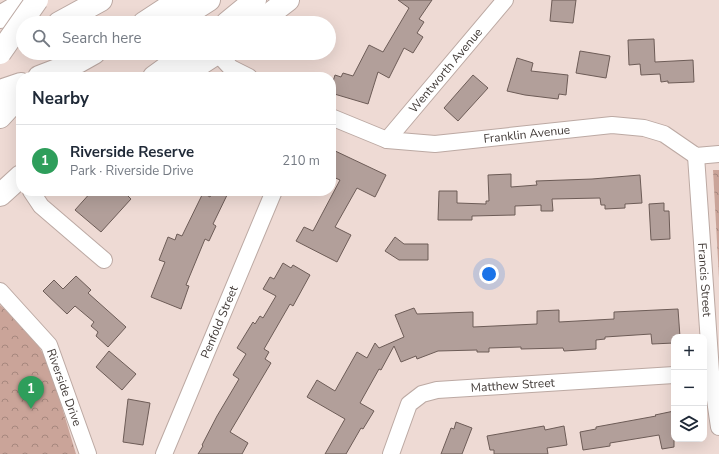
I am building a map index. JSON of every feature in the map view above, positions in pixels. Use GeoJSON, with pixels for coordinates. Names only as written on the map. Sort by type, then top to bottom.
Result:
{"type":"FeatureCollection","features":[{"type":"Feature","properties":{"kind":"highway"},"geometry":{"type":"LineString","coordinates":[[0,6],[12,0]]}},
{"type":"Feature","properties":{"kind":"highway"},"geometry":{"type":"LineString","coordinates":[[0,17],[29,0]]}},
{"type":"Feature","properties":{"kind":"highway"},"geometry":{"type":"LineString","coordinates":[[25,16],[37,0]]}},
{"type":"Feature","properties":{"kind":"highway"},"geometry":{"type":"LineString","coordinates":[[72,16],[101,0]]}},
{"type":"Feature","properties":{"kind":"highway"},"geometry":{"type":"LineString","coordinates":[[93,16],[108,0]]}},
{"type":"Feature","properties":{"kind":"highway"},"geometry":{"type":"LineString","coordinates":[[154,16],[178,0]]}},
{"type":"Feature","properties":{"kind":"highway"},"geometry":{"type":"LineString","coordinates":[[183,16],[209,0]]}},
{"type":"Feature","properties":{"kind":"highway"},"geometry":{"type":"LineString","coordinates":[[236,16],[255,0]]}},
{"type":"Feature","properties":{"kind":"highway"},"geometry":{"type":"LineString","coordinates":[[267,16],[288,0]]}},
{"type":"Feature","properties":{"kind":"highway"},"geometry":{"type":"LineString","coordinates":[[0,51],[16,29]]}},
{"type":"Feature","properties":{"kind":"highway"},"geometry":{"type":"LineString","coordinates":[[0,51],[16,43]]}},
{"type":"Feature","properties":{"kind":"highway"},"geometry":{"type":"LineString","coordinates":[[42,72],[53,60]]}},
{"type":"Feature","properties":{"kind":"highway"},"geometry":{"type":"LineString","coordinates":[[50,72],[79,60]]}},
{"type":"Feature","properties":{"kind":"highway"},"geometry":{"type":"LineString","coordinates":[[161,72],[177,60]]}},
{"type":"Feature","properties":{"kind":"highway"},"geometry":{"type":"LineString","coordinates":[[188,72],[206,60]]}},
{"type":"Feature","properties":{"kind":"highway"},"geometry":{"type":"LineString","coordinates":[[0,91],[16,86]]}},
{"type":"Feature","properties":{"kind":"highway"},"geometry":{"type":"LineString","coordinates":[[0,116],[16,99]]}},
{"type":"Feature","properties":{"kind":"highway"},"geometry":{"type":"LineString","coordinates":[[0,195],[16,181]]}},
{"type":"Feature","properties":{"kind":"street","name":"Wentworth Avenue"},"geometry":{"type":"LineString","coordinates":[[387,140],[505,0]]}},
{"type":"Feature","properties":{"kind":"street"},"geometry":{"type":"LineString","coordinates":[[224,60],[231,68],[239,72]]}},
{"type":"Feature","properties":{"kind":"street","name":"Franklin Avenue"},"geometry":{"type":"LineString","coordinates":[[336,119],[387,140],[435,144],[612,125],[644,128],[664,134],[696,156]]}},
{"type":"Feature","properties":{"kind":"street"},"geometry":{"type":"LineString","coordinates":[[696,156],[719,154]]}},
{"type":"Feature","properties":{"kind":"street","name":"Francis Street"},"geometry":{"type":"LineString","coordinates":[[696,156],[707,370]]}},
{"type":"Feature","properties":{"kind":"street"},"geometry":{"type":"LineString","coordinates":[[34,196],[41,206],[56,217],[104,260]]}},
{"type":"Feature","properties":{"kind":"street","name":"Penfold Street"},"geometry":{"type":"LineString","coordinates":[[164,454],[272,196]]}},
{"type":"Feature","properties":{"kind":"street","name":"Riverside Drive"},"geometry":{"type":"LineString","coordinates":[[0,291],[49,345],[88,454]]}},
{"type":"Feature","properties":{"kind":"street","name":"Francis Street"},"geometry":{"type":"LineString","coordinates":[[707,373],[719,427]]}},
{"type":"Feature","properties":{"kind":"street","name":"Matthew Street"},"geometry":{"type":"LineString","coordinates":[[391,454],[409,404],[422,394],[437,390],[671,375]]}},
{"type":"Feature","properties":{"kind":"green space"},"geometry":{"type":"Polygon","coordinates":[[[713,170],[719,170],[719,278],[713,170]]]}},
{"type":"Feature","properties":{"kind":"green space"},"geometry":{"type":"Polygon","coordinates":[[[0,305],[38,345],[49,364],[76,454],[0,454],[0,305]]]}},
{"type":"Feature","properties":{"kind":"building"},"geometry":{"type":"Polygon","coordinates":[[[398,0],[432,0],[419,19],[424,22],[417,33],[423,37],[413,53],[404,48],[389,78],[378,72],[368,104],[336,94],[336,75],[341,77],[343,73],[353,76],[369,45],[383,52],[409,8],[398,0]]]}},
{"type":"Feature","properties":{"kind":"building"},"geometry":{"type":"Polygon","coordinates":[[[552,0],[576,0],[573,23],[550,21],[552,0]]]}},
{"type":"Feature","properties":{"kind":"building"},"geometry":{"type":"Polygon","coordinates":[[[654,39],[655,62],[693,60],[694,82],[661,82],[660,74],[641,75],[640,64],[629,65],[628,40],[654,39]]]}},
{"type":"Feature","properties":{"kind":"building"},"geometry":{"type":"Polygon","coordinates":[[[580,51],[610,56],[606,78],[576,73],[580,51]]]}},
{"type":"Feature","properties":{"kind":"building"},"geometry":{"type":"Polygon","coordinates":[[[517,58],[533,63],[531,71],[568,75],[566,95],[559,94],[558,99],[507,91],[517,58]]]}},
{"type":"Feature","properties":{"kind":"building"},"geometry":{"type":"Polygon","coordinates":[[[473,75],[488,88],[458,121],[444,108],[473,75]]]}},
{"type":"Feature","properties":{"kind":"building"},"geometry":{"type":"Polygon","coordinates":[[[336,151],[386,175],[375,197],[357,188],[335,227],[351,235],[337,262],[296,241],[304,227],[313,231],[332,196],[336,196],[336,188],[340,180],[336,178],[336,151]]]}},
{"type":"Feature","properties":{"kind":"building"},"geometry":{"type":"Polygon","coordinates":[[[511,174],[511,187],[537,185],[536,181],[592,179],[640,175],[642,203],[625,204],[625,208],[605,209],[605,205],[601,205],[600,198],[552,199],[553,211],[541,211],[541,205],[515,206],[515,215],[472,216],[472,220],[438,220],[439,191],[457,191],[457,203],[486,204],[486,201],[489,201],[488,175],[511,174]]]}},
{"type":"Feature","properties":{"kind":"building"},"geometry":{"type":"Polygon","coordinates":[[[88,196],[128,196],[131,199],[101,232],[75,210],[88,196]]]}},
{"type":"Feature","properties":{"kind":"building"},"geometry":{"type":"Polygon","coordinates":[[[202,196],[227,196],[213,224],[216,226],[209,241],[205,239],[186,285],[189,286],[181,309],[151,297],[165,262],[159,260],[168,237],[175,240],[177,234],[182,236],[202,196]]]}},
{"type":"Feature","properties":{"kind":"building"},"geometry":{"type":"Polygon","coordinates":[[[664,203],[664,211],[669,211],[670,239],[651,240],[649,204],[664,203]]]}},
{"type":"Feature","properties":{"kind":"building"},"geometry":{"type":"Polygon","coordinates":[[[395,237],[404,244],[428,244],[428,260],[399,260],[385,251],[395,237]]]}},
{"type":"Feature","properties":{"kind":"building"},"geometry":{"type":"Polygon","coordinates":[[[283,263],[291,268],[293,265],[310,275],[293,306],[290,304],[264,349],[269,352],[265,359],[271,363],[230,432],[248,443],[242,454],[198,454],[217,416],[239,379],[233,375],[246,354],[237,348],[253,322],[255,324],[260,316],[263,318],[276,296],[263,289],[270,277],[274,279],[283,263]]]}},
{"type":"Feature","properties":{"kind":"building"},"geometry":{"type":"Polygon","coordinates":[[[76,276],[91,290],[88,293],[126,327],[108,347],[96,336],[98,332],[91,326],[94,322],[75,306],[67,314],[43,291],[54,280],[63,289],[76,276]]]}},
{"type":"Feature","properties":{"kind":"building"},"geometry":{"type":"Polygon","coordinates":[[[414,308],[417,314],[473,312],[473,327],[537,324],[537,311],[559,310],[559,322],[614,319],[614,312],[678,309],[680,334],[671,334],[671,343],[652,344],[651,334],[605,337],[605,339],[596,340],[596,349],[564,351],[563,348],[521,349],[521,347],[489,348],[489,352],[477,352],[477,350],[438,351],[417,359],[416,356],[401,362],[394,346],[360,403],[374,411],[363,429],[361,428],[346,454],[325,454],[345,419],[307,397],[317,380],[335,391],[357,352],[367,358],[375,343],[379,348],[404,337],[395,315],[414,308]]]}},
{"type":"Feature","properties":{"kind":"building"},"geometry":{"type":"Polygon","coordinates":[[[109,351],[136,374],[122,390],[96,367],[109,351]]]}},
{"type":"Feature","properties":{"kind":"building"},"geometry":{"type":"Polygon","coordinates":[[[128,399],[150,403],[143,445],[123,442],[128,399]]]}},
{"type":"Feature","properties":{"kind":"building"},"geometry":{"type":"Polygon","coordinates":[[[671,412],[671,442],[674,442],[674,447],[662,449],[659,435],[610,443],[610,446],[583,450],[580,432],[596,429],[596,427],[656,416],[655,415],[671,412]]]}},
{"type":"Feature","properties":{"kind":"building"},"geometry":{"type":"Polygon","coordinates":[[[456,422],[472,428],[462,454],[441,454],[451,428],[454,429],[456,422]]]}},
{"type":"Feature","properties":{"kind":"building"},"geometry":{"type":"Polygon","coordinates":[[[544,426],[545,430],[564,426],[567,445],[547,448],[548,454],[494,454],[494,450],[490,450],[487,436],[544,426]]]}},
{"type":"Feature","properties":{"kind":"place","name":"Riverside Reserve"},"geometry":{"type":"Point","coordinates":[31,409]}}]}
